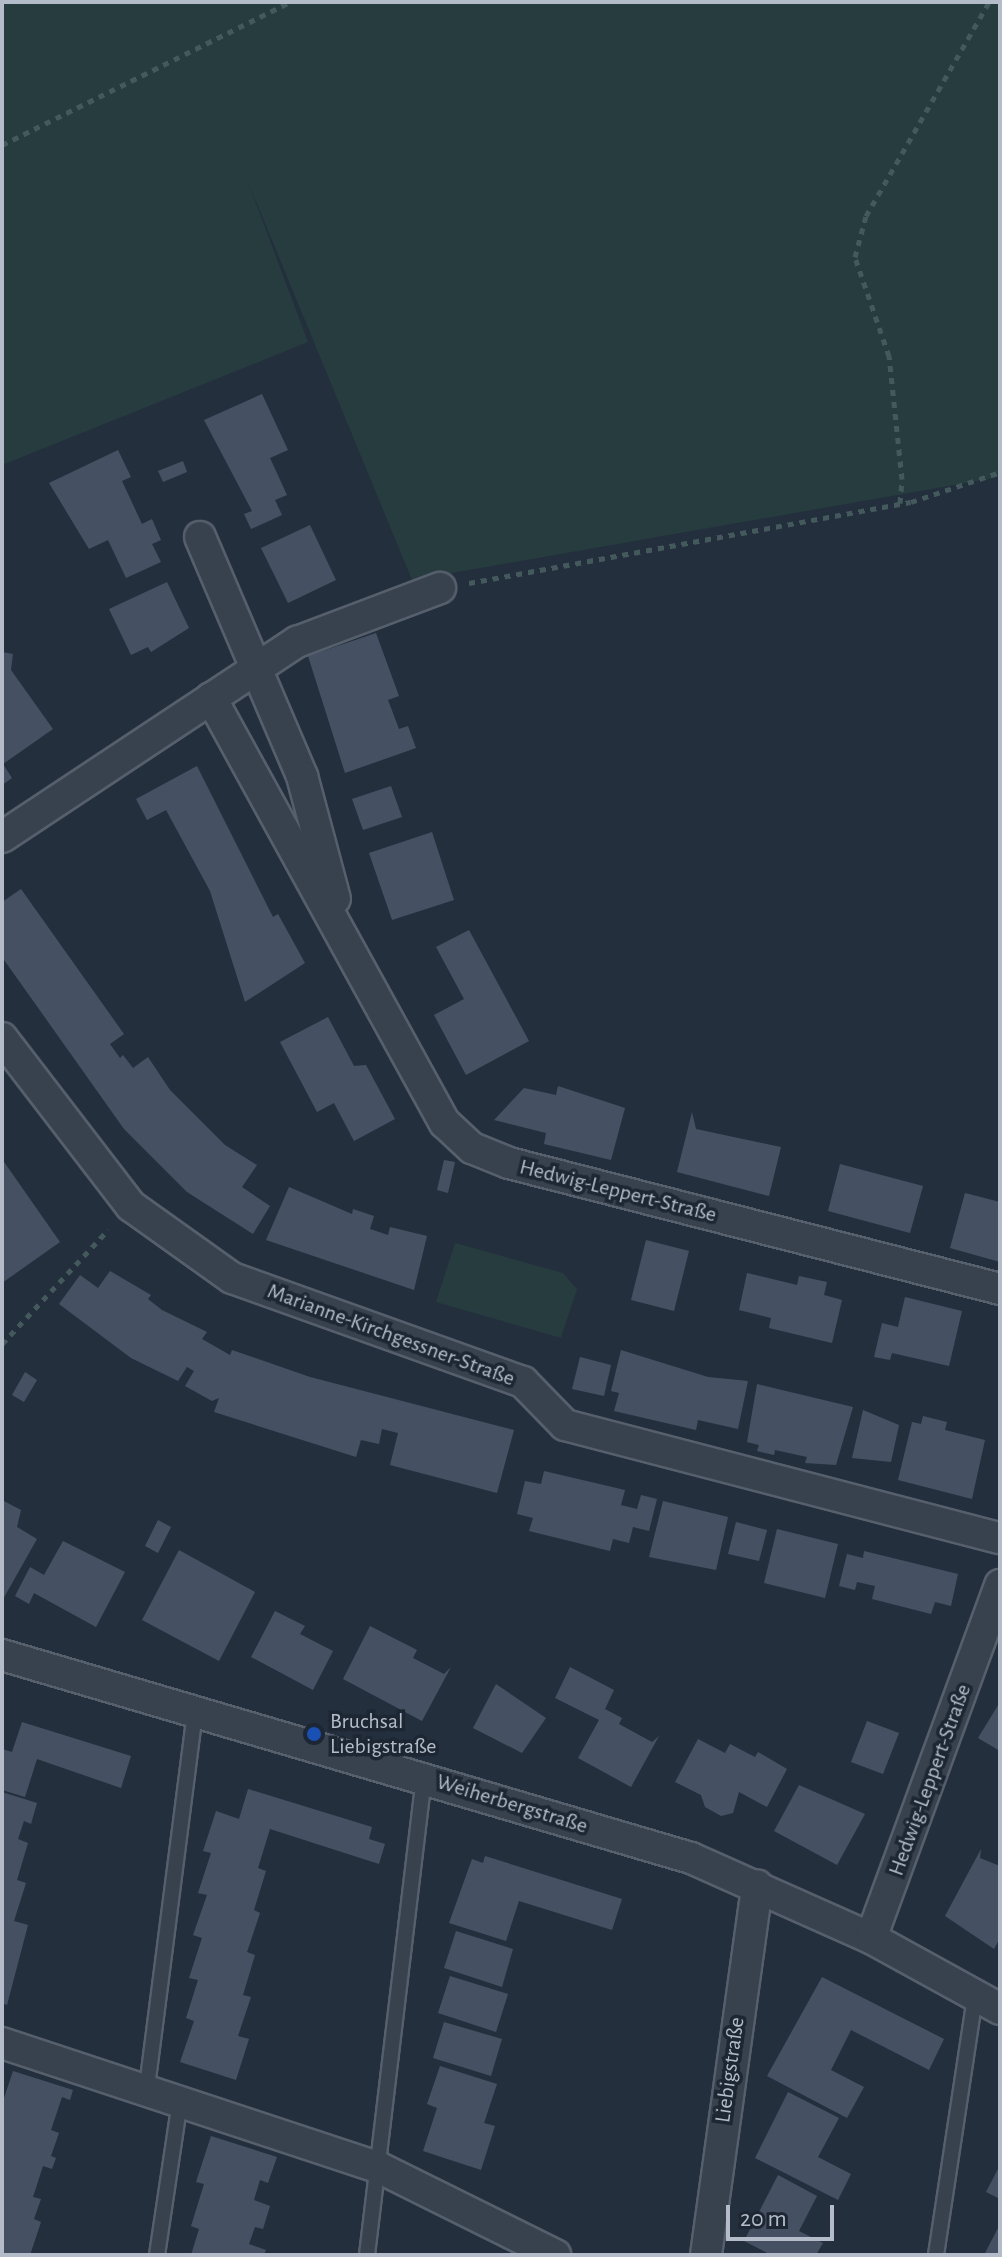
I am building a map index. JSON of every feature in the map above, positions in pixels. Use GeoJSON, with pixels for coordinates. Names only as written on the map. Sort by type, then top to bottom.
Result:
{"type":"FeatureCollection","features":[{"type":"Feature","properties":{"kind":"street","name":"Hedwig-Leppert-Straße"},"geometry":{"type":"LineString","coordinates":[[200,537],[302,776],[347,943]]}},
{"type":"Feature","properties":{"kind":"street"},"geometry":{"type":"LineString","coordinates":[[2,837],[297,642],[440,588]]}},
{"type":"Feature","properties":{"kind":"street","name":"Hedwig-Leppert-Straße"},"geometry":{"type":"LineString","coordinates":[[211,698],[445,1123],[472,1148],[509,1163],[1000,1289]]}},
{"type":"Feature","properties":{"kind":"street","name":"Marianne-Kirchgessner-Straße"},"geometry":{"type":"LineString","coordinates":[[2,1038],[131,1206],[232,1278],[523,1382],[565,1425],[1000,1538]]}},
{"type":"Feature","properties":{"kind":"street","name":"Hedwig-Leppert-Straße"},"geometry":{"type":"LineString","coordinates":[[871,1938],[995,1624],[1000,1585]]}},
{"type":"Feature","properties":{"kind":"street","name":"Weiherbergstraße"},"geometry":{"type":"LineString","coordinates":[[2,1655],[691,1858],[871,1938],[988,2002]]}},
{"type":"Feature","properties":{"kind":"street","name":"Liebigstraße"},"geometry":{"type":"LineString","coordinates":[[706,2255],[757,1886]]}},
{"type":"Feature","properties":{"kind":"street"},"geometry":{"type":"LineString","coordinates":[[2,2043],[147,2087],[378,2167],[555,2255]]}},
{"type":"Feature","properties":{"kind":"lane"},"geometry":{"type":"LineString","coordinates":[[147,2087],[195,1714]]}},
{"type":"Feature","properties":{"kind":"lane"},"geometry":{"type":"LineString","coordinates":[[367,2255],[424,1778]]}},
{"type":"Feature","properties":{"kind":"lane"},"geometry":{"type":"LineString","coordinates":[[936,2255],[988,2002]]}},
{"type":"Feature","properties":{"kind":"lane"},"geometry":{"type":"LineString","coordinates":[[157,2255],[180,2099]]}},
{"type":"Feature","properties":{"kind":"path"},"geometry":{"type":"LineString","coordinates":[[2,145],[290,2]]}},
{"type":"Feature","properties":{"kind":"path"},"geometry":{"type":"LineString","coordinates":[[900,503],[889,356],[855,257],[866,216],[989,2]]}},
{"type":"Feature","properties":{"kind":"path"},"geometry":{"type":"LineString","coordinates":[[440,588],[900,503],[1000,472]]}},
{"type":"Feature","properties":{"kind":"path"},"geometry":{"type":"LineString","coordinates":[[2,1344],[131,1206]]}},
{"type":"Feature","properties":{"kind":"green space"},"geometry":{"type":"Polygon","coordinates":[[[2,2],[1000,2],[1000,477],[412,580],[248,182],[308,342],[2,465],[2,2]]]}},
{"type":"Feature","properties":{"kind":"green space"},"geometry":{"type":"Polygon","coordinates":[[[455,1243],[563,1273],[577,1289],[561,1338],[436,1302],[455,1243]]]}},
{"type":"Feature","properties":{"kind":"building"},"geometry":{"type":"Polygon","coordinates":[[[262,394],[288,450],[270,458],[287,495],[275,500],[282,515],[251,529],[244,514],[252,511],[204,420],[262,394]]]}},
{"type":"Feature","properties":{"kind":"building"},"geometry":{"type":"Polygon","coordinates":[[[118,450],[131,477],[122,481],[142,524],[152,519],[161,540],[152,544],[161,562],[126,578],[108,540],[89,549],[49,483],[118,450]]]}},
{"type":"Feature","properties":{"kind":"building"},"geometry":{"type":"Polygon","coordinates":[[[183,461],[187,472],[163,482],[158,471],[183,461]]]}},
{"type":"Feature","properties":{"kind":"building"},"geometry":{"type":"Polygon","coordinates":[[[310,525],[336,580],[288,603],[261,548],[310,525]]]}},
{"type":"Feature","properties":{"kind":"building"},"geometry":{"type":"Polygon","coordinates":[[[167,582],[189,628],[151,652],[148,647],[131,655],[109,609],[167,582]]]}},
{"type":"Feature","properties":{"kind":"building"},"geometry":{"type":"Polygon","coordinates":[[[376,633],[399,696],[388,700],[399,729],[408,726],[416,748],[345,773],[308,656],[376,633]]]}},
{"type":"Feature","properties":{"kind":"building"},"geometry":{"type":"Polygon","coordinates":[[[2,652],[13,654],[11,670],[53,729],[3,764],[12,778],[2,785],[2,652]]]}},
{"type":"Feature","properties":{"kind":"building"},"geometry":{"type":"Polygon","coordinates":[[[197,766],[273,917],[278,914],[305,963],[245,1002],[210,891],[166,810],[147,820],[136,799],[197,766]]]}},
{"type":"Feature","properties":{"kind":"building"},"geometry":{"type":"Polygon","coordinates":[[[391,786],[402,817],[363,830],[352,799],[391,786]]]}},
{"type":"Feature","properties":{"kind":"building"},"geometry":{"type":"Polygon","coordinates":[[[432,832],[454,900],[392,920],[369,853],[432,832]]]}},
{"type":"Feature","properties":{"kind":"building"},"geometry":{"type":"Polygon","coordinates":[[[21,889],[124,1034],[110,1044],[120,1058],[123,1055],[133,1068],[148,1057],[170,1090],[225,1145],[257,1165],[242,1187],[270,1206],[253,1234],[187,1192],[124,1129],[2,957],[2,902],[21,889]]]}},
{"type":"Feature","properties":{"kind":"building"},"geometry":{"type":"Polygon","coordinates":[[[469,930],[529,1041],[466,1075],[434,1015],[464,999],[436,947],[469,930]]]}},
{"type":"Feature","properties":{"kind":"building"},"geometry":{"type":"Polygon","coordinates":[[[328,1017],[354,1066],[366,1065],[395,1119],[354,1141],[334,1103],[317,1112],[280,1042],[328,1017]]]}},
{"type":"Feature","properties":{"kind":"building"},"geometry":{"type":"Polygon","coordinates":[[[558,1086],[625,1108],[611,1160],[544,1144],[546,1133],[494,1120],[524,1088],[556,1095],[558,1086]]]}},
{"type":"Feature","properties":{"kind":"building"},"geometry":{"type":"Polygon","coordinates":[[[692,1112],[696,1129],[781,1147],[769,1196],[677,1172],[692,1112]]]}},
{"type":"Feature","properties":{"kind":"building"},"geometry":{"type":"Polygon","coordinates":[[[2,1159],[60,1242],[2,1283],[2,1159]]]}},
{"type":"Feature","properties":{"kind":"building"},"geometry":{"type":"Polygon","coordinates":[[[444,1160],[455,1162],[448,1193],[437,1190],[444,1160]]]}},
{"type":"Feature","properties":{"kind":"building"},"geometry":{"type":"Polygon","coordinates":[[[840,1164],[923,1186],[910,1233],[828,1211],[840,1164]]]}},
{"type":"Feature","properties":{"kind":"building"},"geometry":{"type":"Polygon","coordinates":[[[289,1187],[352,1214],[353,1209],[374,1216],[370,1229],[388,1235],[390,1227],[427,1236],[414,1290],[266,1240],[289,1187]]]}},
{"type":"Feature","properties":{"kind":"building"},"geometry":{"type":"Polygon","coordinates":[[[965,1193],[1000,1202],[1000,1262],[950,1248],[965,1193]]]}},
{"type":"Feature","properties":{"kind":"building"},"geometry":{"type":"Polygon","coordinates":[[[646,1240],[689,1251],[674,1311],[631,1300],[646,1240]]]}},
{"type":"Feature","properties":{"kind":"building"},"geometry":{"type":"Polygon","coordinates":[[[110,1271],[151,1295],[148,1299],[162,1310],[207,1332],[202,1339],[230,1355],[232,1350],[310,1377],[514,1430],[497,1493],[390,1465],[398,1433],[382,1429],[379,1444],[361,1440],[356,1457],[214,1412],[219,1398],[212,1401],[185,1386],[194,1371],[187,1367],[178,1381],[131,1358],[59,1304],[80,1275],[98,1288],[110,1271]]]}},
{"type":"Feature","properties":{"kind":"building"},"geometry":{"type":"Polygon","coordinates":[[[747,1273],[797,1285],[799,1276],[827,1282],[824,1295],[842,1300],[832,1343],[769,1328],[771,1318],[739,1310],[747,1273]]]}},
{"type":"Feature","properties":{"kind":"building"},"geometry":{"type":"Polygon","coordinates":[[[905,1297],[962,1311],[949,1366],[892,1353],[890,1360],[874,1357],[882,1323],[898,1327],[905,1297]]]}},
{"type":"Feature","properties":{"kind":"building"},"geometry":{"type":"Polygon","coordinates":[[[621,1350],[708,1377],[748,1381],[738,1429],[698,1420],[696,1430],[614,1411],[619,1393],[611,1391],[621,1350]]]}},
{"type":"Feature","properties":{"kind":"building"},"geometry":{"type":"Polygon","coordinates":[[[580,1357],[611,1365],[604,1396],[572,1389],[580,1357]]]}},
{"type":"Feature","properties":{"kind":"building"},"geometry":{"type":"Polygon","coordinates":[[[25,1372],[37,1380],[24,1402],[12,1395],[25,1372]]]}},
{"type":"Feature","properties":{"kind":"building"},"geometry":{"type":"Polygon","coordinates":[[[757,1384],[853,1407],[836,1465],[805,1463],[807,1457],[775,1450],[774,1455],[757,1451],[759,1445],[747,1442],[757,1384]]]}},
{"type":"Feature","properties":{"kind":"building"},"geometry":{"type":"Polygon","coordinates":[[[863,1410],[899,1425],[891,1462],[852,1458],[863,1410]]]}},
{"type":"Feature","properties":{"kind":"building"},"geometry":{"type":"Polygon","coordinates":[[[923,1416],[947,1422],[945,1430],[985,1440],[972,1499],[898,1480],[912,1422],[921,1424],[923,1416]]]}},
{"type":"Feature","properties":{"kind":"building"},"geometry":{"type":"Polygon","coordinates":[[[544,1471],[625,1490],[621,1505],[637,1509],[641,1495],[657,1499],[649,1531],[633,1527],[629,1543],[613,1539],[610,1551],[529,1531],[533,1518],[517,1514],[525,1481],[541,1484],[544,1471]]]}},
{"type":"Feature","properties":{"kind":"building"},"geometry":{"type":"Polygon","coordinates":[[[2,1500],[21,1510],[17,1527],[37,1539],[2,1601],[2,1500]]]}},
{"type":"Feature","properties":{"kind":"building"},"geometry":{"type":"Polygon","coordinates":[[[663,1501],[728,1517],[716,1570],[649,1557],[663,1501]]]}},
{"type":"Feature","properties":{"kind":"building"},"geometry":{"type":"Polygon","coordinates":[[[158,1520],[171,1527],[158,1553],[145,1546],[158,1520]]]}},
{"type":"Feature","properties":{"kind":"building"},"geometry":{"type":"Polygon","coordinates":[[[736,1522],[767,1530],[759,1561],[728,1554],[736,1522]]]}},
{"type":"Feature","properties":{"kind":"building"},"geometry":{"type":"Polygon","coordinates":[[[777,1529],[838,1544],[825,1598],[764,1583],[777,1529]]]}},
{"type":"Feature","properties":{"kind":"building"},"geometry":{"type":"Polygon","coordinates":[[[63,1541],[125,1572],[96,1627],[34,1593],[29,1604],[15,1596],[30,1567],[44,1575],[63,1541]]]}},
{"type":"Feature","properties":{"kind":"building"},"geometry":{"type":"Polygon","coordinates":[[[179,1550],[255,1592],[219,1661],[142,1620],[179,1550]]]}},
{"type":"Feature","properties":{"kind":"building"},"geometry":{"type":"Polygon","coordinates":[[[864,1551],[958,1574],[951,1606],[935,1602],[931,1614],[872,1599],[875,1586],[857,1582],[855,1590],[839,1586],[847,1554],[863,1558],[864,1551]]]}},
{"type":"Feature","properties":{"kind":"building"},"geometry":{"type":"Polygon","coordinates":[[[275,1611],[305,1626],[300,1634],[333,1651],[313,1690],[251,1657],[275,1611]]]}},
{"type":"Feature","properties":{"kind":"building"},"geometry":{"type":"Polygon","coordinates":[[[370,1626],[417,1650],[413,1658],[444,1674],[451,1667],[422,1721],[343,1679],[370,1626]]]}},
{"type":"Feature","properties":{"kind":"building"},"geometry":{"type":"Polygon","coordinates":[[[570,1667],[614,1690],[605,1709],[622,1718],[619,1724],[652,1742],[659,1736],[631,1787],[578,1758],[599,1720],[555,1698],[570,1667]]]}},
{"type":"Feature","properties":{"kind":"building"},"geometry":{"type":"Polygon","coordinates":[[[496,1684],[546,1718],[522,1753],[473,1728],[496,1684]]]}},
{"type":"Feature","properties":{"kind":"building"},"geometry":{"type":"Polygon","coordinates":[[[1000,1702],[1000,1751],[978,1738],[1000,1702]]]}},
{"type":"Feature","properties":{"kind":"building"},"geometry":{"type":"Polygon","coordinates":[[[867,1721],[899,1733],[883,1774],[851,1762],[867,1721]]]}},
{"type":"Feature","properties":{"kind":"building"},"geometry":{"type":"Polygon","coordinates":[[[22,1722],[131,1756],[121,1788],[37,1759],[25,1797],[2,1790],[2,1749],[12,1752],[22,1722]]]}},
{"type":"Feature","properties":{"kind":"building"},"geometry":{"type":"Polygon","coordinates":[[[698,1739],[725,1753],[730,1744],[755,1757],[758,1752],[787,1769],[767,1807],[739,1792],[733,1813],[721,1816],[705,1807],[701,1795],[675,1782],[698,1739]]]}},
{"type":"Feature","properties":{"kind":"building"},"geometry":{"type":"Polygon","coordinates":[[[799,1785],[865,1814],[837,1865],[774,1831],[799,1785]]]}},
{"type":"Feature","properties":{"kind":"building"},"geometry":{"type":"Polygon","coordinates":[[[248,1789],[372,1827],[369,1839],[385,1844],[379,1864],[270,1829],[258,1868],[266,1871],[254,1910],[260,1913],[247,1952],[255,1955],[243,1995],[251,1997],[238,2036],[249,2039],[236,2080],[180,2062],[194,2021],[186,2018],[198,1980],[189,1978],[202,1938],[193,1935],[207,1895],[198,1893],[211,1853],[203,1851],[216,1811],[239,1819],[248,1789]]]}},
{"type":"Feature","properties":{"kind":"building"},"geometry":{"type":"Polygon","coordinates":[[[2,1792],[37,1803],[31,1824],[24,1821],[18,1839],[28,1843],[17,1880],[26,1883],[14,1921],[28,1925],[7,2005],[2,2003],[2,1792]]]}},
{"type":"Feature","properties":{"kind":"building"},"geometry":{"type":"Polygon","coordinates":[[[981,1849],[980,1858],[1000,1866],[1000,1938],[994,1949],[945,1916],[981,1849]]]}},
{"type":"Feature","properties":{"kind":"building"},"geometry":{"type":"Polygon","coordinates":[[[485,1856],[622,1899],[612,1930],[519,1901],[506,1941],[449,1923],[472,1859],[483,1863],[485,1856]]]}},
{"type":"Feature","properties":{"kind":"building"},"geometry":{"type":"Polygon","coordinates":[[[456,1931],[513,1949],[502,1987],[444,1968],[456,1931]]]}},
{"type":"Feature","properties":{"kind":"building"},"geometry":{"type":"Polygon","coordinates":[[[450,1976],[508,1994],[496,2032],[438,2013],[450,1976]]]}},
{"type":"Feature","properties":{"kind":"building"},"geometry":{"type":"Polygon","coordinates":[[[822,1977],[944,2039],[929,2070],[851,2030],[831,2070],[864,2087],[847,2118],[767,2076],[822,1977]]]}},
{"type":"Feature","properties":{"kind":"building"},"geometry":{"type":"Polygon","coordinates":[[[444,2022],[502,2039],[491,2076],[433,2058],[444,2022]]]}},
{"type":"Feature","properties":{"kind":"building"},"geometry":{"type":"Polygon","coordinates":[[[440,2066],[497,2084],[484,2123],[495,2126],[481,2170],[423,2151],[437,2108],[427,2104],[440,2066]]]}},
{"type":"Feature","properties":{"kind":"building"},"geometry":{"type":"Polygon","coordinates":[[[13,2071],[73,2090],[70,2100],[62,2097],[51,2130],[59,2133],[51,2156],[56,2158],[52,2169],[43,2166],[33,2197],[41,2199],[34,2219],[41,2222],[30,2255],[2,2255],[2,2104],[13,2071]]]}},
{"type":"Feature","properties":{"kind":"building"},"geometry":{"type":"Polygon","coordinates":[[[788,2092],[839,2118],[818,2157],[851,2174],[838,2200],[755,2158],[788,2092]]]}},
{"type":"Feature","properties":{"kind":"building"},"geometry":{"type":"Polygon","coordinates":[[[211,2136],[277,2157],[268,2183],[260,2180],[254,2200],[270,2206],[263,2229],[255,2227],[249,2244],[266,2250],[264,2255],[191,2255],[199,2229],[191,2226],[204,2184],[196,2182],[211,2136]]]}},
{"type":"Feature","properties":{"kind":"building"},"geometry":{"type":"Polygon","coordinates":[[[1000,2165],[1000,2199],[986,2192],[1000,2165]]]}},
{"type":"Feature","properties":{"kind":"building"},"geometry":{"type":"Polygon","coordinates":[[[778,2175],[817,2196],[799,2231],[823,2243],[816,2255],[771,2255],[744,2241],[778,2175]]]}},
{"type":"Feature","properties":{"kind":"building"},"geometry":{"type":"Polygon","coordinates":[[[1000,2224],[1000,2255],[984,2255],[1000,2224]]]}},
{"type":"Feature","properties":{"kind":"place","name":"Bruchsal Liebigstraße"},"geometry":{"type":"Point","coordinates":[314,1734]}}]}
